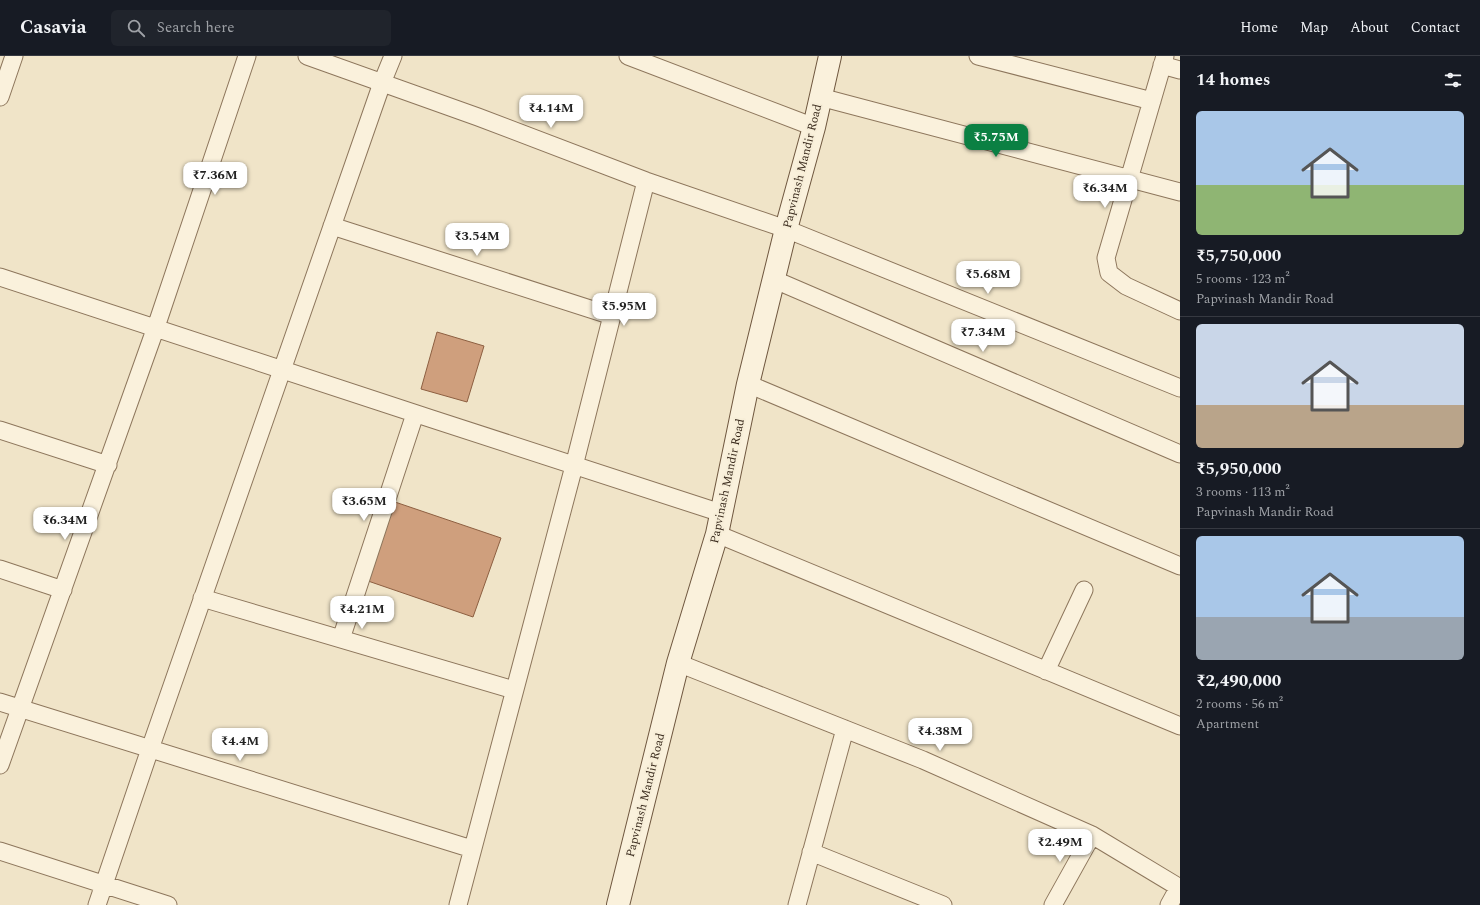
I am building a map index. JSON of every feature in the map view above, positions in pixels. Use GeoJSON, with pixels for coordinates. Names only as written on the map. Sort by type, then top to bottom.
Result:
{"type":"FeatureCollection","features":[{"type":"Feature","properties":{"kind":"street"},"geometry":{"type":"LineString","coordinates":[[0,97],[14,56]]}},
{"type":"Feature","properties":{"kind":"street"},"geometry":{"type":"LineString","coordinates":[[0,765],[108,465],[247,56]]}},
{"type":"Feature","properties":{"kind":"street"},"geometry":{"type":"LineString","coordinates":[[307,56],[478,117],[646,181],[786,229],[1180,388]]}},
{"type":"Feature","properties":{"kind":"street"},"geometry":{"type":"LineString","coordinates":[[97,905],[202,598],[382,83],[393,56]]}},
{"type":"Feature","properties":{"kind":"street"},"geometry":{"type":"LineString","coordinates":[[628,56],[814,126]]}},
{"type":"Feature","properties":{"kind":"street","name":"Papvinash Mandir Road"},"geometry":{"type":"LineString","coordinates":[[618,905],[678,663],[717,534],[748,384],[786,229],[814,126],[830,56]]}},
{"type":"Feature","properties":{"kind":"street"},"geometry":{"type":"LineString","coordinates":[[978,56],[1152,101]]}},
{"type":"Feature","properties":{"kind":"street"},"geometry":{"type":"LineString","coordinates":[[1180,70],[1163,60],[1106,258],[1109,274],[1126,286],[1180,311]]}},
{"type":"Feature","properties":{"kind":"street"},"geometry":{"type":"LineString","coordinates":[[820,97],[1180,192]]}},
{"type":"Feature","properties":{"kind":"street"},"geometry":{"type":"LineString","coordinates":[[458,905],[574,466],[646,181]]}},
{"type":"Feature","properties":{"kind":"street"},"geometry":{"type":"LineString","coordinates":[[332,226],[612,316]]}},
{"type":"Feature","properties":{"kind":"street"},"geometry":{"type":"LineString","coordinates":[[0,277],[721,513]]}},
{"type":"Feature","properties":{"kind":"street"},"geometry":{"type":"LineString","coordinates":[[774,280],[1180,454]]}},
{"type":"Feature","properties":{"kind":"street"},"geometry":{"type":"LineString","coordinates":[[748,384],[1180,566]]}},
{"type":"Feature","properties":{"kind":"street"},"geometry":{"type":"LineString","coordinates":[[341,639],[416,414]]}},
{"type":"Feature","properties":{"kind":"street"},"geometry":{"type":"LineString","coordinates":[[0,430],[108,465]]}},
{"type":"Feature","properties":{"kind":"street"},"geometry":{"type":"LineString","coordinates":[[717,534],[1180,726]]}},
{"type":"Feature","properties":{"kind":"street"},"geometry":{"type":"LineString","coordinates":[[0,569],[63,590]]}},
{"type":"Feature","properties":{"kind":"street"},"geometry":{"type":"LineString","coordinates":[[1046,670],[1084,590]]}},
{"type":"Feature","properties":{"kind":"street"},"geometry":{"type":"LineString","coordinates":[[202,598],[514,690]]}},
{"type":"Feature","properties":{"kind":"street"},"geometry":{"type":"LineString","coordinates":[[678,663],[923,760],[1092,835],[1179,887],[1169,905]]}},
{"type":"Feature","properties":{"kind":"street"},"geometry":{"type":"LineString","coordinates":[[0,702],[472,850]]}},
{"type":"Feature","properties":{"kind":"street"},"geometry":{"type":"LineString","coordinates":[[797,905],[845,729]]}},
{"type":"Feature","properties":{"kind":"street"},"geometry":{"type":"LineString","coordinates":[[1053,905],[1092,835]]}},
{"type":"Feature","properties":{"kind":"street"},"geometry":{"type":"LineString","coordinates":[[0,851],[168,905]]}},
{"type":"Feature","properties":{"kind":"street"},"geometry":{"type":"LineString","coordinates":[[811,852],[943,905]]}},
{"type":"Feature","properties":{"kind":"building"},"geometry":{"type":"Polygon","coordinates":[[[437,332],[484,346],[467,402],[421,389],[437,332]]]}},
{"type":"Feature","properties":{"kind":"building"},"geometry":{"type":"Polygon","coordinates":[[[395,502],[501,538],[473,617],[368,581],[395,502]]]}}]}
